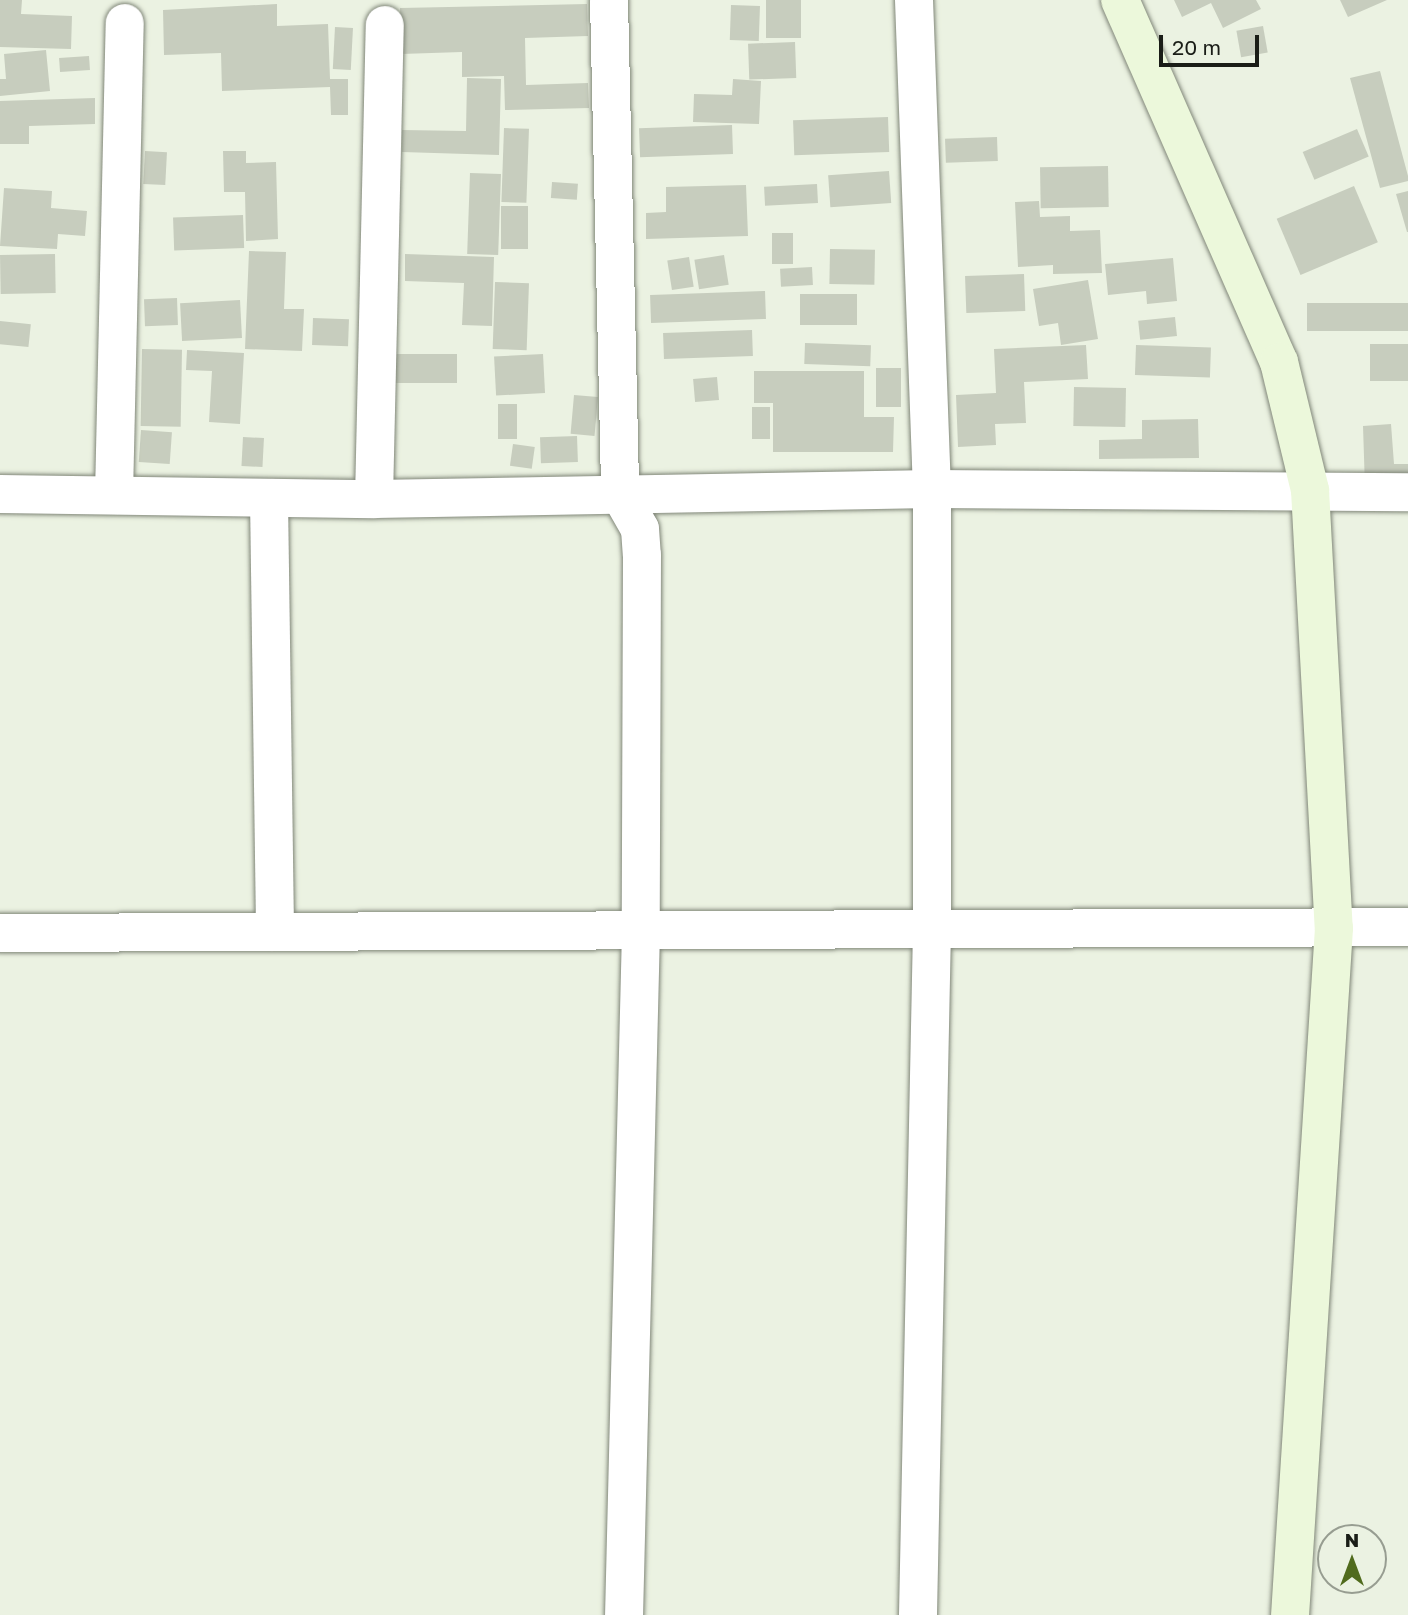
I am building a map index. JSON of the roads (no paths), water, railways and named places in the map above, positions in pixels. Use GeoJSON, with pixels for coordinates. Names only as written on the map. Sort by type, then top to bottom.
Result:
{"type":"FeatureCollection","features":[{"type":"Feature","properties":{"kind":"street"},"geometry":{"type":"LineString","coordinates":[[609,0],[620,494],[640,528],[642,555],[641,931],[624,1615]]}},
{"type":"Feature","properties":{"kind":"street"},"geometry":{"type":"LineString","coordinates":[[914,0],[932,489],[932,929],[918,1615]]}},
{"type":"Feature","properties":{"kind":"street"},"geometry":{"type":"LineString","coordinates":[[1120,0],[1279,362],[1310,490],[1334,928],[1290,1615]]}},
{"type":"Feature","properties":{"kind":"street"},"geometry":{"type":"LineString","coordinates":[[114,495],[125,23]]}},
{"type":"Feature","properties":{"kind":"street"},"geometry":{"type":"LineString","coordinates":[[374,499],[385,25]]}},
{"type":"Feature","properties":{"kind":"street"},"geometry":{"type":"LineString","coordinates":[[0,494],[374,499],[932,489],[1408,492]]}},
{"type":"Feature","properties":{"kind":"street"},"geometry":{"type":"LineString","coordinates":[[269,498],[275,932]]}},
{"type":"Feature","properties":{"kind":"street"},"geometry":{"type":"LineString","coordinates":[[0,933],[1408,928]]}}]}
